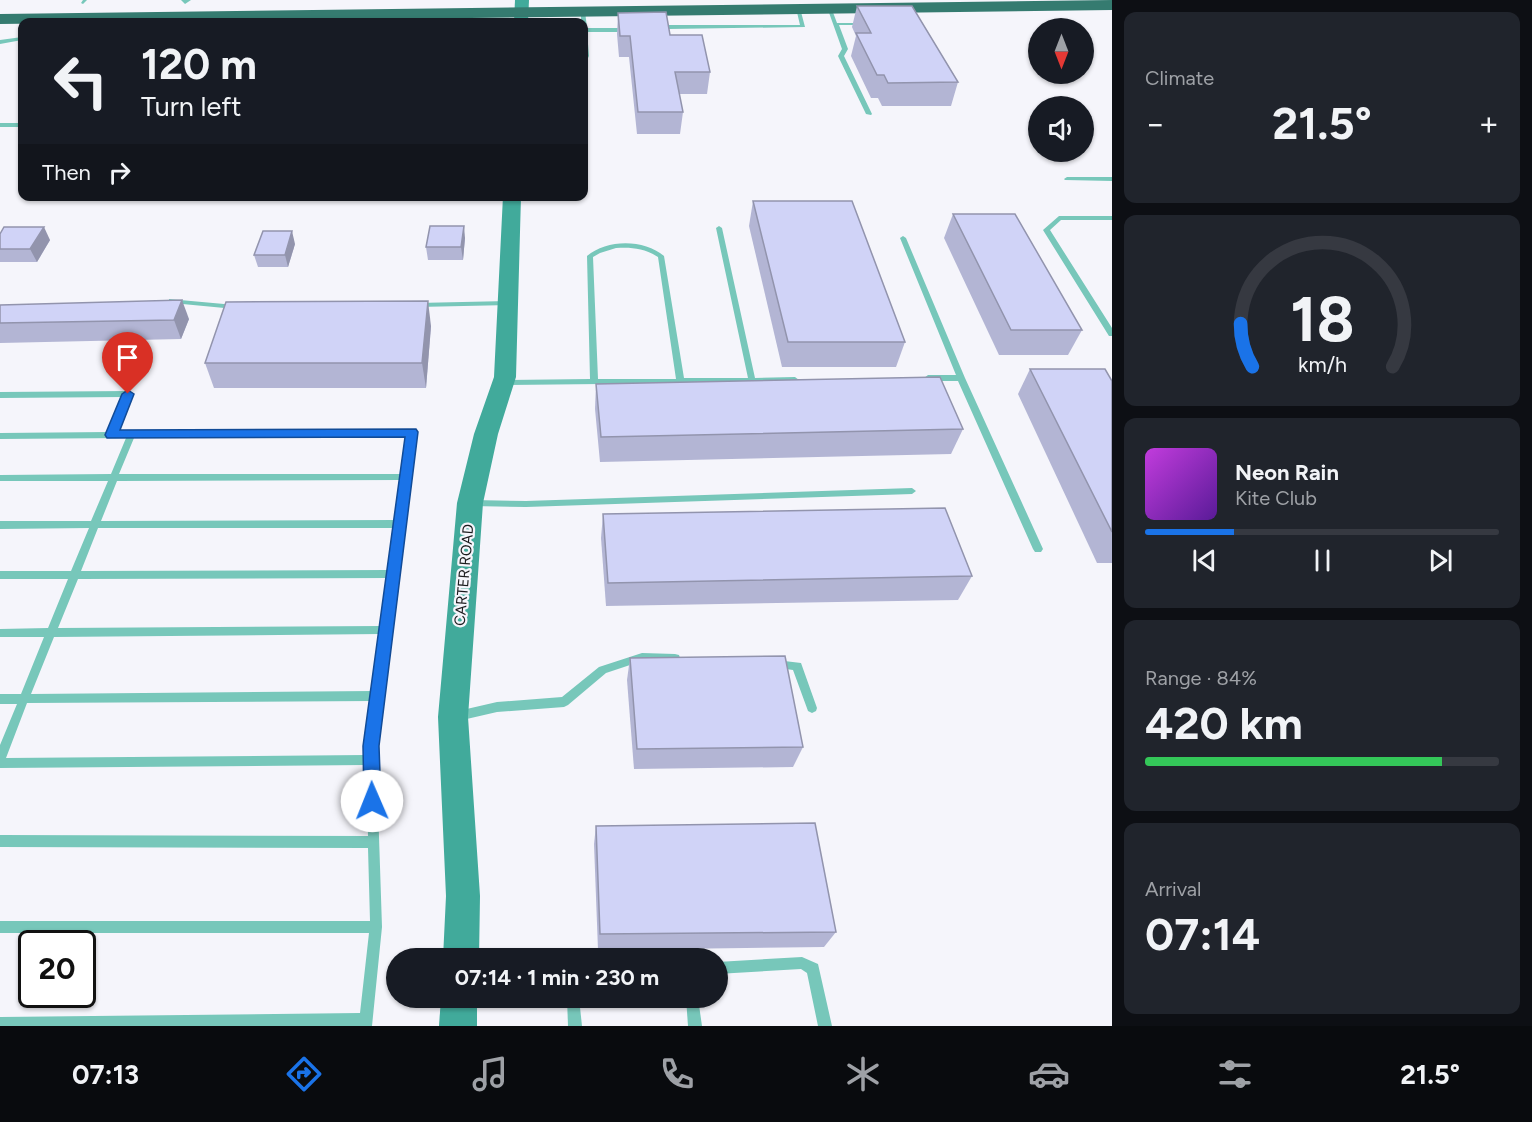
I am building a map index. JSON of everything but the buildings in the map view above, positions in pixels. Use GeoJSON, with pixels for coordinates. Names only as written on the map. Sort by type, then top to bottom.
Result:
{"type":"FeatureCollection","features":[{"type":"Feature","properties":{"kind":"highway"},"geometry":{"type":"LineString","coordinates":[[0,19],[185,1],[260,0]]}},
{"type":"Feature","properties":{"kind":"highway"},"geometry":{"type":"LineString","coordinates":[[175,18],[209,6],[266,0]]}},
{"type":"Feature","properties":{"kind":"highway"},"geometry":{"type":"LineString","coordinates":[[929,7],[1012,0]]}},
{"type":"Feature","properties":{"kind":"highway"},"geometry":{"type":"LineString","coordinates":[[138,18],[173,8],[185,1]]}},
{"type":"Feature","properties":{"kind":"highway"},"geometry":{"type":"LineString","coordinates":[[0,4],[89,11],[129,18]]}},
{"type":"Feature","properties":{"kind":"highway"},"geometry":{"type":"LineString","coordinates":[[299,18],[522,11],[1112,5]]}},
{"type":"Feature","properties":{"kind":"street","name":"CARTER ROAD"},"geometry":{"type":"LineString","coordinates":[[461,948],[463,896],[453,717],[470,503],[486,434],[505,377],[512,201]]}},
{"type":"Feature","properties":{"kind":"street"},"geometry":{"type":"LineString","coordinates":[[458,1026],[459,1008]]}},
{"type":"Feature","properties":{"kind":"lane"},"geometry":{"type":"LineString","coordinates":[[828,7],[845,49],[841,56],[869,114]]}},
{"type":"Feature","properties":{"kind":"lane"},"geometry":{"type":"LineString","coordinates":[[661,30],[669,27],[803,26],[798,8]]}},
{"type":"Feature","properties":{"kind":"lane"},"geometry":{"type":"LineString","coordinates":[[666,9],[669,27]]}},
{"type":"Feature","properties":{"kind":"lane"},"geometry":{"type":"LineString","coordinates":[[583,11],[584,18]]}},
{"type":"Feature","properties":{"kind":"lane"},"geometry":{"type":"LineString","coordinates":[[836,24],[869,24]]}},
{"type":"Feature","properties":{"kind":"lane"},"geometry":{"type":"LineString","coordinates":[[588,30],[630,30]]}},
{"type":"Feature","properties":{"kind":"lane"},"geometry":{"type":"LineString","coordinates":[[0,42],[18,40]]}},
{"type":"Feature","properties":{"kind":"lane"},"geometry":{"type":"LineString","coordinates":[[0,125],[18,125]]}},
{"type":"Feature","properties":{"kind":"lane"},"geometry":{"type":"LineString","coordinates":[[1067,179],[1112,179]]}},
{"type":"Feature","properties":{"kind":"lane"},"geometry":{"type":"LineString","coordinates":[[1112,218],[1059,218],[1046,230],[1112,334]]}},
{"type":"Feature","properties":{"kind":"lane"},"geometry":{"type":"LineString","coordinates":[[719,228],[752,380]]}},
{"type":"Feature","properties":{"kind":"lane"},"geometry":{"type":"LineString","coordinates":[[903,238],[961,378],[1038,549]]}},
{"type":"Feature","properties":{"kind":"lane"},"geometry":{"type":"LineString","coordinates":[[594,382],[590,256],[599,249],[625,246],[651,248],[661,256],[680,381]]}},
{"type":"Feature","properties":{"kind":"lane"},"geometry":{"type":"LineString","coordinates":[[163,301],[186,300],[207,305],[247,307]]}},
{"type":"Feature","properties":{"kind":"lane"},"geometry":{"type":"LineString","coordinates":[[413,305],[508,303]]}},
{"type":"Feature","properties":{"kind":"lane"},"geometry":{"type":"LineString","coordinates":[[915,378],[961,378]]}},
{"type":"Feature","properties":{"kind":"lane"},"geometry":{"type":"LineString","coordinates":[[503,383],[810,380]]}},
{"type":"Feature","properties":{"kind":"lane"},"geometry":{"type":"LineString","coordinates":[[0,395],[128,394],[112,435]]}},
{"type":"Feature","properties":{"kind":"lane"},"geometry":{"type":"LineString","coordinates":[[0,436],[412,432],[377,696],[371,760],[376,927],[366,1023],[0,1024]]}},
{"type":"Feature","properties":{"kind":"lane"},"geometry":{"type":"LineString","coordinates":[[0,758],[131,435]]}},
{"type":"Feature","properties":{"kind":"lane"},"geometry":{"type":"LineString","coordinates":[[0,478],[406,477]]}},
{"type":"Feature","properties":{"kind":"lane"},"geometry":{"type":"LineString","coordinates":[[470,503],[526,504],[912,491]]}},
{"type":"Feature","properties":{"kind":"lane"},"geometry":{"type":"LineString","coordinates":[[0,525],[400,524]]}},
{"type":"Feature","properties":{"kind":"lane"},"geometry":{"type":"LineString","coordinates":[[0,574],[393,574]]}},
{"type":"Feature","properties":{"kind":"lane"},"geometry":{"type":"LineString","coordinates":[[0,633],[386,630]]}},
{"type":"Feature","properties":{"kind":"lane"},"geometry":{"type":"LineString","coordinates":[[453,717],[497,707],[564,702],[603,670],[642,657],[690,659]]}},
{"type":"Feature","properties":{"kind":"lane"},"geometry":{"type":"LineString","coordinates":[[762,662],[797,666],[812,708]]}},
{"type":"Feature","properties":{"kind":"lane"},"geometry":{"type":"LineString","coordinates":[[0,699],[377,696]]}},
{"type":"Feature","properties":{"kind":"lane"},"geometry":{"type":"LineString","coordinates":[[0,763],[371,760]]}},
{"type":"Feature","properties":{"kind":"lane"},"geometry":{"type":"LineString","coordinates":[[0,841],[373,842]]}},
{"type":"Feature","properties":{"kind":"lane"},"geometry":{"type":"LineString","coordinates":[[0,927],[376,927]]}},
{"type":"Feature","properties":{"kind":"lane"},"geometry":{"type":"LineString","coordinates":[[728,967],[802,963],[813,969],[825,1026]]}},
{"type":"Feature","properties":{"kind":"lane"},"geometry":{"type":"LineString","coordinates":[[574,1008],[575,1026]]}},
{"type":"Feature","properties":{"kind":"lane"},"geometry":{"type":"LineString","coordinates":[[693,1008],[695,1026]]}},
{"type":"Feature","properties":{"kind":"route"},"geometry":{"type":"LineString","coordinates":[[128,394],[112,435],[412,432],[371,746],[372,801]]}}]}
